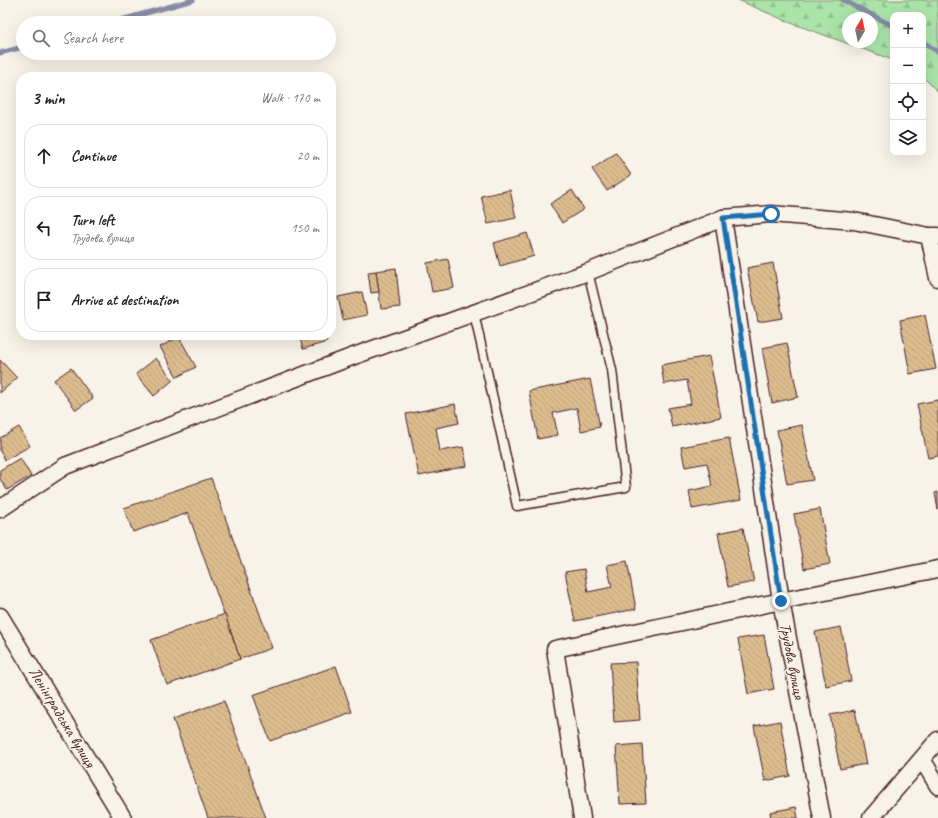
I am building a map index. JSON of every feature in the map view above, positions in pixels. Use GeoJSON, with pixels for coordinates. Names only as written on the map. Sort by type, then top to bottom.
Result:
{"type":"FeatureCollection","features":[{"type":"Feature","properties":{"kind":"street"},"geometry":{"type":"LineString","coordinates":[[1,505],[65,466],[354,356],[588,272],[723,218],[771,214],[854,221],[934,236],[938,278]]}},
{"type":"Feature","properties":{"kind":"street","name":"Трудова вулиця"},"geometry":{"type":"LineString","coordinates":[[723,218],[781,601],[822,818]]}},
{"type":"Feature","properties":{"kind":"street"},"geometry":{"type":"LineString","coordinates":[[582,818],[555,649],[938,569]]}},
{"type":"Feature","properties":{"kind":"street","name":"Ленінградська вулиця"},"geometry":{"type":"LineString","coordinates":[[0,616],[123,818]]}},
{"type":"Feature","properties":{"kind":"street"},"geometry":{"type":"LineString","coordinates":[[871,818],[938,740]]}},
{"type":"Feature","properties":{"kind":"street"},"geometry":{"type":"LineString","coordinates":[[922,759],[938,786]]}},
{"type":"Feature","properties":{"kind":"lane"},"geometry":{"type":"LineString","coordinates":[[474,313],[517,506],[626,487],[612,370],[588,272]]}},
{"type":"Feature","properties":{"kind":"green space"},"geometry":{"type":"Polygon","coordinates":[[[738,0],[938,0],[938,92],[926,80],[926,12],[890,12],[890,59],[860,48],[878,48],[878,12],[842,12],[842,42],[791,23],[738,0]]]}},
{"type":"Feature","properties":{"kind":"building"},"geometry":{"type":"Polygon","coordinates":[[[616,153],[631,175],[607,191],[592,169],[616,153]]]}},
{"type":"Feature","properties":{"kind":"building"},"geometry":{"type":"Polygon","coordinates":[[[510,190],[516,218],[488,224],[481,196],[510,190]]]}},
{"type":"Feature","properties":{"kind":"building"},"geometry":{"type":"Polygon","coordinates":[[[572,190],[584,209],[562,223],[550,204],[572,190]]]}},
{"type":"Feature","properties":{"kind":"building"},"geometry":{"type":"Polygon","coordinates":[[[527,233],[534,256],[500,266],[494,243],[527,233]]]}},
{"type":"Feature","properties":{"kind":"building"},"geometry":{"type":"Polygon","coordinates":[[[448,259],[454,288],[432,292],[427,263],[448,259]]]}},
{"type":"Feature","properties":{"kind":"building"},"geometry":{"type":"Polygon","coordinates":[[[773,263],[783,318],[758,322],[747,268],[773,263]]]}},
{"type":"Feature","properties":{"kind":"building"},"geometry":{"type":"Polygon","coordinates":[[[396,268],[400,307],[381,309],[376,271],[396,268]]]}},
{"type":"Feature","properties":{"kind":"building"},"geometry":{"type":"Polygon","coordinates":[[[376,271],[379,292],[371,293],[368,272],[376,271]]]}},
{"type":"Feature","properties":{"kind":"building"},"geometry":{"type":"Polygon","coordinates":[[[362,292],[367,315],[343,320],[338,297],[362,292]]]}},
{"type":"Feature","properties":{"kind":"building"},"geometry":{"type":"Polygon","coordinates":[[[925,315],[936,369],[910,374],[900,320],[925,315]]]}},
{"type":"Feature","properties":{"kind":"building"},"geometry":{"type":"Polygon","coordinates":[[[173,340],[181,340],[196,367],[177,377],[160,347],[173,340]]]}},
{"type":"Feature","properties":{"kind":"building"},"geometry":{"type":"Polygon","coordinates":[[[300,340],[326,340],[327,342],[303,349],[300,340]]]}},
{"type":"Feature","properties":{"kind":"building"},"geometry":{"type":"Polygon","coordinates":[[[787,343],[798,397],[772,403],[762,348],[787,343]]]}},
{"type":"Feature","properties":{"kind":"building"},"geometry":{"type":"Polygon","coordinates":[[[709,356],[721,417],[672,427],[668,408],[691,404],[687,380],[664,384],[661,365],[709,356]]]}},
{"type":"Feature","properties":{"kind":"building"},"geometry":{"type":"Polygon","coordinates":[[[156,358],[173,380],[154,396],[136,374],[156,358]]]}},
{"type":"Feature","properties":{"kind":"building"},"geometry":{"type":"Polygon","coordinates":[[[0,360],[17,378],[0,393],[0,360]]]}},
{"type":"Feature","properties":{"kind":"building"},"geometry":{"type":"Polygon","coordinates":[[[71,368],[93,398],[76,410],[54,380],[71,368]]]}},
{"type":"Feature","properties":{"kind":"building"},"geometry":{"type":"Polygon","coordinates":[[[590,379],[600,427],[581,431],[577,408],[553,413],[558,435],[538,439],[529,391],[590,379]]]}},
{"type":"Feature","properties":{"kind":"building"},"geometry":{"type":"Polygon","coordinates":[[[938,400],[938,456],[928,458],[917,404],[938,400]]]}},
{"type":"Feature","properties":{"kind":"building"},"geometry":{"type":"Polygon","coordinates":[[[455,404],[459,423],[436,428],[440,451],[463,447],[467,466],[419,476],[406,414],[455,404]]]}},
{"type":"Feature","properties":{"kind":"building"},"geometry":{"type":"Polygon","coordinates":[[[802,425],[813,480],[787,484],[777,430],[802,425]]]}},
{"type":"Feature","properties":{"kind":"building"},"geometry":{"type":"Polygon","coordinates":[[[19,427],[30,446],[5,460],[0,451],[0,438],[19,427]]]}},
{"type":"Feature","properties":{"kind":"building"},"geometry":{"type":"Polygon","coordinates":[[[729,438],[741,500],[692,509],[689,491],[712,486],[707,463],[685,467],[681,447],[729,438]]]}},
{"type":"Feature","properties":{"kind":"building"},"geometry":{"type":"Polygon","coordinates":[[[20,458],[31,476],[7,490],[0,479],[0,470],[20,458]]]}},
{"type":"Feature","properties":{"kind":"building"},"geometry":{"type":"Polygon","coordinates":[[[211,478],[272,648],[240,659],[188,513],[133,532],[124,508],[211,478]]]}},
{"type":"Feature","properties":{"kind":"building"},"geometry":{"type":"Polygon","coordinates":[[[938,492],[938,510],[935,493],[938,492]]]}},
{"type":"Feature","properties":{"kind":"building"},"geometry":{"type":"Polygon","coordinates":[[[820,509],[830,564],[804,569],[794,514],[820,509]]]}},
{"type":"Feature","properties":{"kind":"building"},"geometry":{"type":"Polygon","coordinates":[[[743,528],[754,582],[728,587],[718,533],[743,528]]]}},
{"type":"Feature","properties":{"kind":"building"},"geometry":{"type":"Polygon","coordinates":[[[627,561],[636,609],[575,621],[565,572],[584,569],[588,592],[612,587],[607,565],[627,561]]]}},
{"type":"Feature","properties":{"kind":"building"},"geometry":{"type":"Polygon","coordinates":[[[225,614],[240,659],[167,685],[151,640],[225,614]]]}},
{"type":"Feature","properties":{"kind":"building"},"geometry":{"type":"Polygon","coordinates":[[[841,627],[851,681],[826,686],[815,632],[841,627]]]}},
{"type":"Feature","properties":{"kind":"building"},"geometry":{"type":"Polygon","coordinates":[[[764,635],[774,689],[748,694],[738,639],[764,635]]]}},
{"type":"Feature","properties":{"kind":"building"},"geometry":{"type":"Polygon","coordinates":[[[636,662],[640,720],[614,722],[610,663],[636,662]]]}},
{"type":"Feature","properties":{"kind":"building"},"geometry":{"type":"Polygon","coordinates":[[[336,666],[352,712],[270,741],[253,695],[336,666]]]}},
{"type":"Feature","properties":{"kind":"building"},"geometry":{"type":"Polygon","coordinates":[[[224,701],[266,818],[208,818],[173,719],[224,701]]]}},
{"type":"Feature","properties":{"kind":"building"},"geometry":{"type":"Polygon","coordinates":[[[855,710],[866,764],[840,769],[830,715],[855,710]]]}},
{"type":"Feature","properties":{"kind":"building"},"geometry":{"type":"Polygon","coordinates":[[[780,721],[790,776],[765,781],[754,726],[780,721]]]}},
{"type":"Feature","properties":{"kind":"building"},"geometry":{"type":"Polygon","coordinates":[[[642,744],[646,803],[620,804],[616,746],[642,744]]]}},
{"type":"Feature","properties":{"kind":"building"},"geometry":{"type":"Polygon","coordinates":[[[796,807],[798,818],[771,818],[770,812],[796,807]]]}},
{"type":"Feature","properties":{"kind":"waterway"},"geometry":{"type":"LineString","coordinates":[[135,16],[193,0]]}},
{"type":"Feature","properties":{"kind":"waterway"},"geometry":{"type":"LineString","coordinates":[[843,0],[890,24]]}},
{"type":"Feature","properties":{"kind":"waterway"},"geometry":{"type":"LineString","coordinates":[[926,44],[938,52]]}},
{"type":"Feature","properties":{"kind":"waterway"},"geometry":{"type":"LineString","coordinates":[[0,53],[16,49]]}},
{"type":"Feature","properties":{"kind":"route"},"geometry":{"type":"LineString","coordinates":[[771,214],[723,218],[781,601]]}}]}
